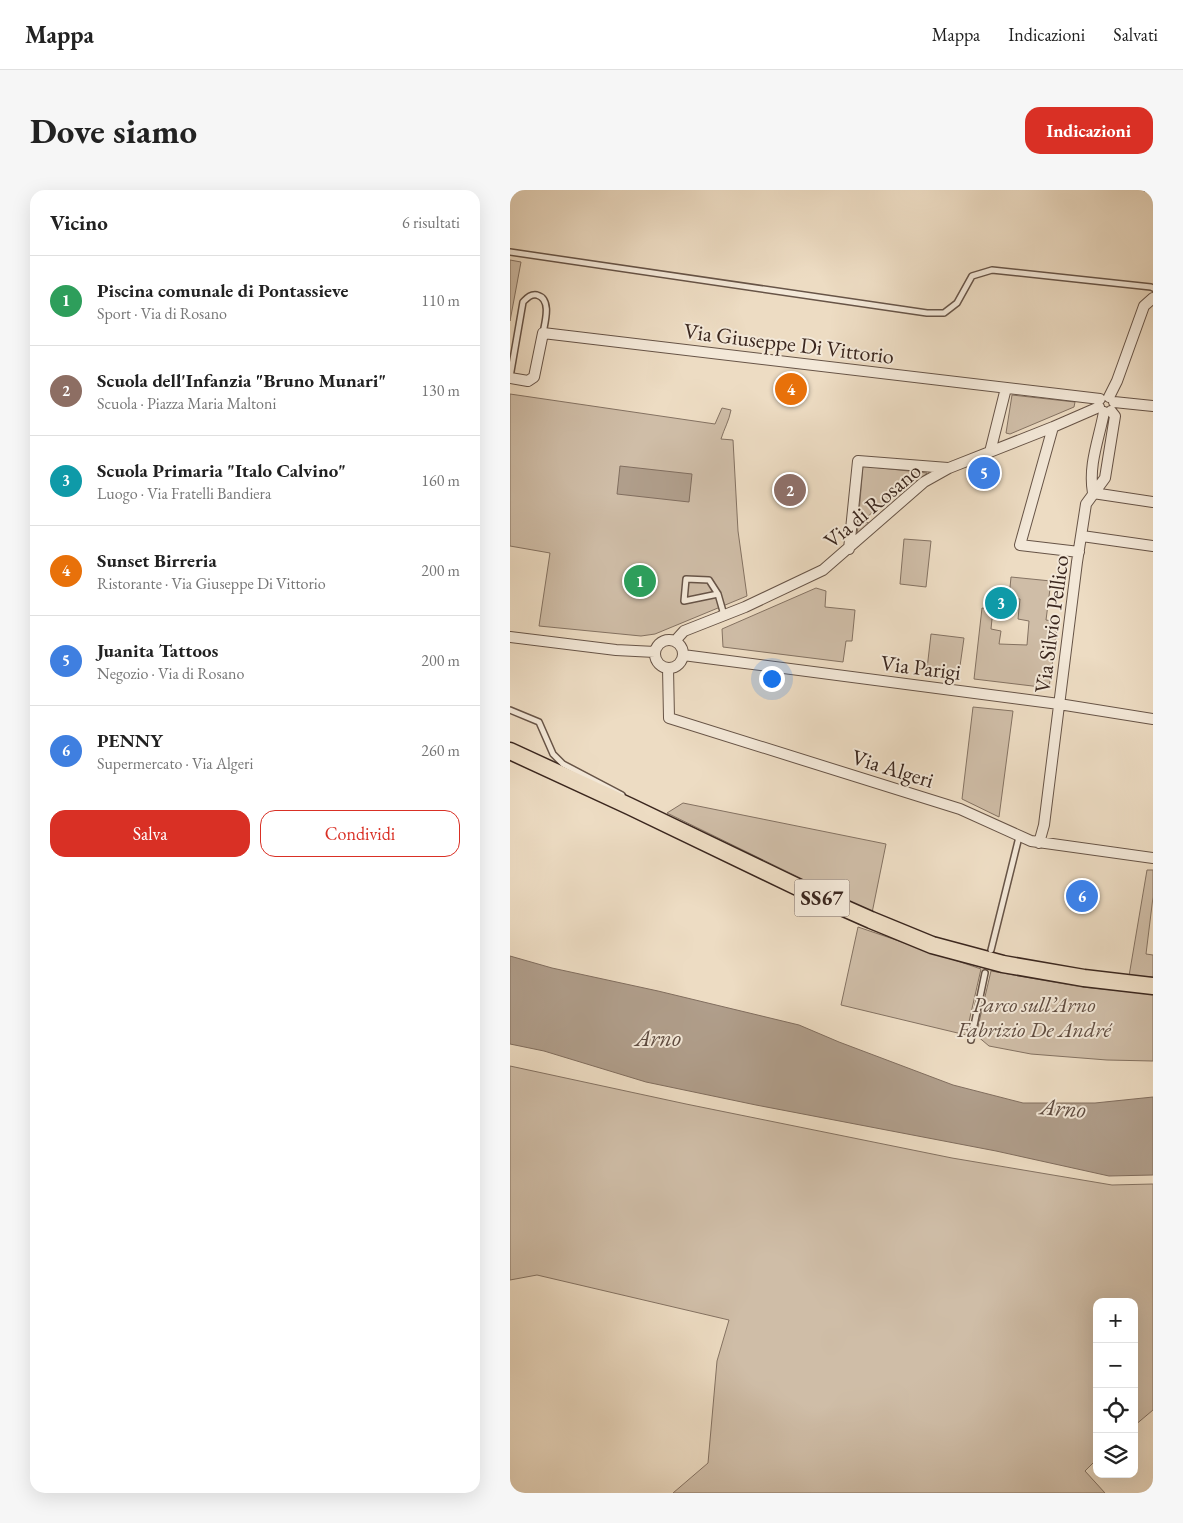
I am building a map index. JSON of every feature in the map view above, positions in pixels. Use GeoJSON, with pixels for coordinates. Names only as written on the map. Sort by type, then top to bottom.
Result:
{"type":"FeatureCollection","features":[{"type":"Feature","properties":{"kind":"main road","name":"SS67"},"geometry":{"type":"LineString","coordinates":[[510,751],[818,897],[932,945],[1003,964],[1084,978],[1153,986]]}},
{"type":"Feature","properties":{"kind":"street","name":"Via Silvio Pellico"},"geometry":{"type":"LineString","coordinates":[[1035,842],[1044,825],[1086,504],[1093,493],[1090,480],[1092,466],[1106,405],[1119,376],[1144,306],[1153,298]]}},
{"type":"Feature","properties":{"kind":"street","name":"Via Giuseppe Di Vittorio"},"geometry":{"type":"LineString","coordinates":[[543,333],[1006,388],[1106,405],[1153,406]]}},
{"type":"Feature","properties":{"kind":"street"},"geometry":{"type":"LineString","coordinates":[[510,378],[528,380],[534,377],[543,333]]}},
{"type":"Feature","properties":{"kind":"street"},"geometry":{"type":"LineString","coordinates":[[990,452],[1006,388]]}},
{"type":"Feature","properties":{"kind":"street","name":"Via di Rosano"},"geometry":{"type":"LineString","coordinates":[[654,652],[664,640],[675,641],[684,631],[823,570],[924,482],[949,468],[1106,405]]}},
{"type":"Feature","properties":{"kind":"street"},"geometry":{"type":"LineString","coordinates":[[1093,493],[1105,478],[1115,416],[1106,405]]}},
{"type":"Feature","properties":{"kind":"street"},"geometry":{"type":"LineString","coordinates":[[1053,427],[1020,545],[1079,552]]}},
{"type":"Feature","properties":{"kind":"street"},"geometry":{"type":"LineString","coordinates":[[849,549],[858,461],[949,468]]}},
{"type":"Feature","properties":{"kind":"street"},"geometry":{"type":"LineString","coordinates":[[1093,493],[1153,502]]}},
{"type":"Feature","properties":{"kind":"street"},"geometry":{"type":"LineString","coordinates":[[1082,536],[1153,546]]}},
{"type":"Feature","properties":{"kind":"street"},"geometry":{"type":"LineString","coordinates":[[510,637],[616,650],[654,652],[657,662],[668,668],[679,664],[683,654],[680,645],[675,641]]}},
{"type":"Feature","properties":{"kind":"street","name":"Via Parigi"},"geometry":{"type":"LineString","coordinates":[[683,654],[1059,704],[1153,719]]}},
{"type":"Feature","properties":{"kind":"street","name":"Via Algeri"},"geometry":{"type":"LineString","coordinates":[[668,668],[669,718],[960,809],[1018,837],[1035,842],[1153,858]]}},
{"type":"Feature","properties":{"kind":"lane"},"geometry":{"type":"LineString","coordinates":[[510,252],[927,313],[944,313],[957,303],[972,276],[992,270],[1153,288]]}},
{"type":"Feature","properties":{"kind":"lane"},"geometry":{"type":"LineString","coordinates":[[510,378],[523,302],[528,296],[534,294],[542,297],[546,304],[547,315],[543,333]]}},
{"type":"Feature","properties":{"kind":"lane"},"geometry":{"type":"LineString","coordinates":[[718,594],[684,601],[686,579],[709,580],[718,594],[724,615]]}},
{"type":"Feature","properties":{"kind":"lane"},"geometry":{"type":"LineString","coordinates":[[510,710],[539,722],[553,754],[563,764],[620,793],[629,806]]}},
{"type":"Feature","properties":{"kind":"lane"},"geometry":{"type":"LineString","coordinates":[[991,950],[1018,837]]}},
{"type":"Feature","properties":{"kind":"lane"},"geometry":{"type":"LineString","coordinates":[[971,1040],[985,973]]}},
{"type":"Feature","properties":{"kind":"green space"},"geometry":{"type":"Polygon","coordinates":[[[510,260],[521,262],[510,321],[510,260]]]}},
{"type":"Feature","properties":{"kind":"green space"},"geometry":{"type":"Polygon","coordinates":[[[510,394],[715,424],[722,408],[731,410],[721,439],[733,440],[738,531],[747,596],[655,634],[641,636],[539,626],[550,553],[510,546],[510,394]]]}},
{"type":"Feature","properties":{"kind":"green space"},"geometry":{"type":"Polygon","coordinates":[[[1012,395],[1075,402],[1074,407],[1010,434],[1006,433],[1012,395]]]}},
{"type":"Feature","properties":{"kind":"green space"},"geometry":{"type":"Polygon","coordinates":[[[863,466],[927,473],[917,482],[908,481],[866,518],[866,522],[871,524],[857,536],[863,466]]]}},
{"type":"Feature","properties":{"kind":"green space"},"geometry":{"type":"Polygon","coordinates":[[[904,539],[931,541],[926,587],[900,584],[904,539]]]}},
{"type":"Feature","properties":{"kind":"green space"},"geometry":{"type":"Polygon","coordinates":[[[1011,577],[1051,581],[1046,620],[1058,622],[1049,688],[974,679],[982,608],[993,609],[991,629],[1001,631],[999,644],[1027,645],[1029,621],[1018,619],[1020,599],[1009,598],[1011,577]]]}},
{"type":"Feature","properties":{"kind":"green space"},"geometry":{"type":"Polygon","coordinates":[[[816,588],[826,591],[825,607],[855,610],[852,641],[846,641],[843,662],[723,647],[722,629],[816,588]]]}},
{"type":"Feature","properties":{"kind":"green space"},"geometry":{"type":"Polygon","coordinates":[[[931,634],[964,638],[959,673],[927,669],[931,634]]]}},
{"type":"Feature","properties":{"kind":"green space"},"geometry":{"type":"Polygon","coordinates":[[[973,707],[1013,711],[999,817],[962,799],[973,707]]]}},
{"type":"Feature","properties":{"kind":"green space"},"geometry":{"type":"Polygon","coordinates":[[[683,803],[886,844],[872,913],[667,813],[683,803]]]}},
{"type":"Feature","properties":{"kind":"green space"},"geometry":{"type":"Polygon","coordinates":[[[1147,870],[1153,870],[1153,897],[1146,954],[1153,955],[1153,977],[1129,976],[1147,870]]]}},
{"type":"Feature","properties":{"kind":"green space"},"geometry":{"type":"Polygon","coordinates":[[[858,927],[981,969],[966,1035],[841,1005],[858,927]]]}},
{"type":"Feature","properties":{"kind":"green space","name":"Parco sull’Arno Fabrizio De André"},"geometry":{"type":"Polygon","coordinates":[[[991,971],[1082,987],[1153,994],[1153,1061],[1107,1060],[1031,1054],[989,1046],[976,1035],[991,971]]]}},
{"type":"Feature","properties":{"kind":"green space"},"geometry":{"type":"Polygon","coordinates":[[[510,1066],[952,1158],[1112,1185],[1153,1184],[1153,1410],[1138,1423],[1138,1298],[1093,1298],[1093,1463],[1085,1471],[1105,1493],[673,1493],[708,1463],[717,1361],[729,1320],[537,1275],[510,1280],[510,1066]]]}},
{"type":"Feature","properties":{"kind":"water"},"geometry":{"type":"Polygon","coordinates":[[[620,466],[692,474],[689,502],[617,494],[620,466]]]}},
{"type":"Feature","properties":{"kind":"water","name":"Arno"},"geometry":{"type":"Polygon","coordinates":[[[510,956],[552,968],[799,1025],[953,1085],[1023,1103],[1095,1103],[1153,1097],[1153,1175],[1109,1176],[996,1151],[756,1105],[646,1082],[544,1051],[510,1044],[510,956]]]}},
{"type":"Feature","properties":{"kind":"railway"},"geometry":{"type":"LineString","coordinates":[[1144,190],[1153,191]]}},
{"type":"Feature","properties":{"kind":"place","name":"Sunset Birreria"},"geometry":{"type":"Point","coordinates":[791,389]}},
{"type":"Feature","properties":{"kind":"place","name":"Juanita Tattoos"},"geometry":{"type":"Point","coordinates":[984,473]}},
{"type":"Feature","properties":{"kind":"place","name":"Scuola dell'Infanzia \"Bruno Munari\""},"geometry":{"type":"Point","coordinates":[790,490]}},
{"type":"Feature","properties":{"kind":"place","name":"Piscina comunale di Pontassieve"},"geometry":{"type":"Point","coordinates":[640,581]}},
{"type":"Feature","properties":{"kind":"place","name":"Scuola Primaria \"Italo Calvino\""},"geometry":{"type":"Point","coordinates":[1001,603]}},
{"type":"Feature","properties":{"kind":"place","name":"PENNY"},"geometry":{"type":"Point","coordinates":[1082,896]}}]}
